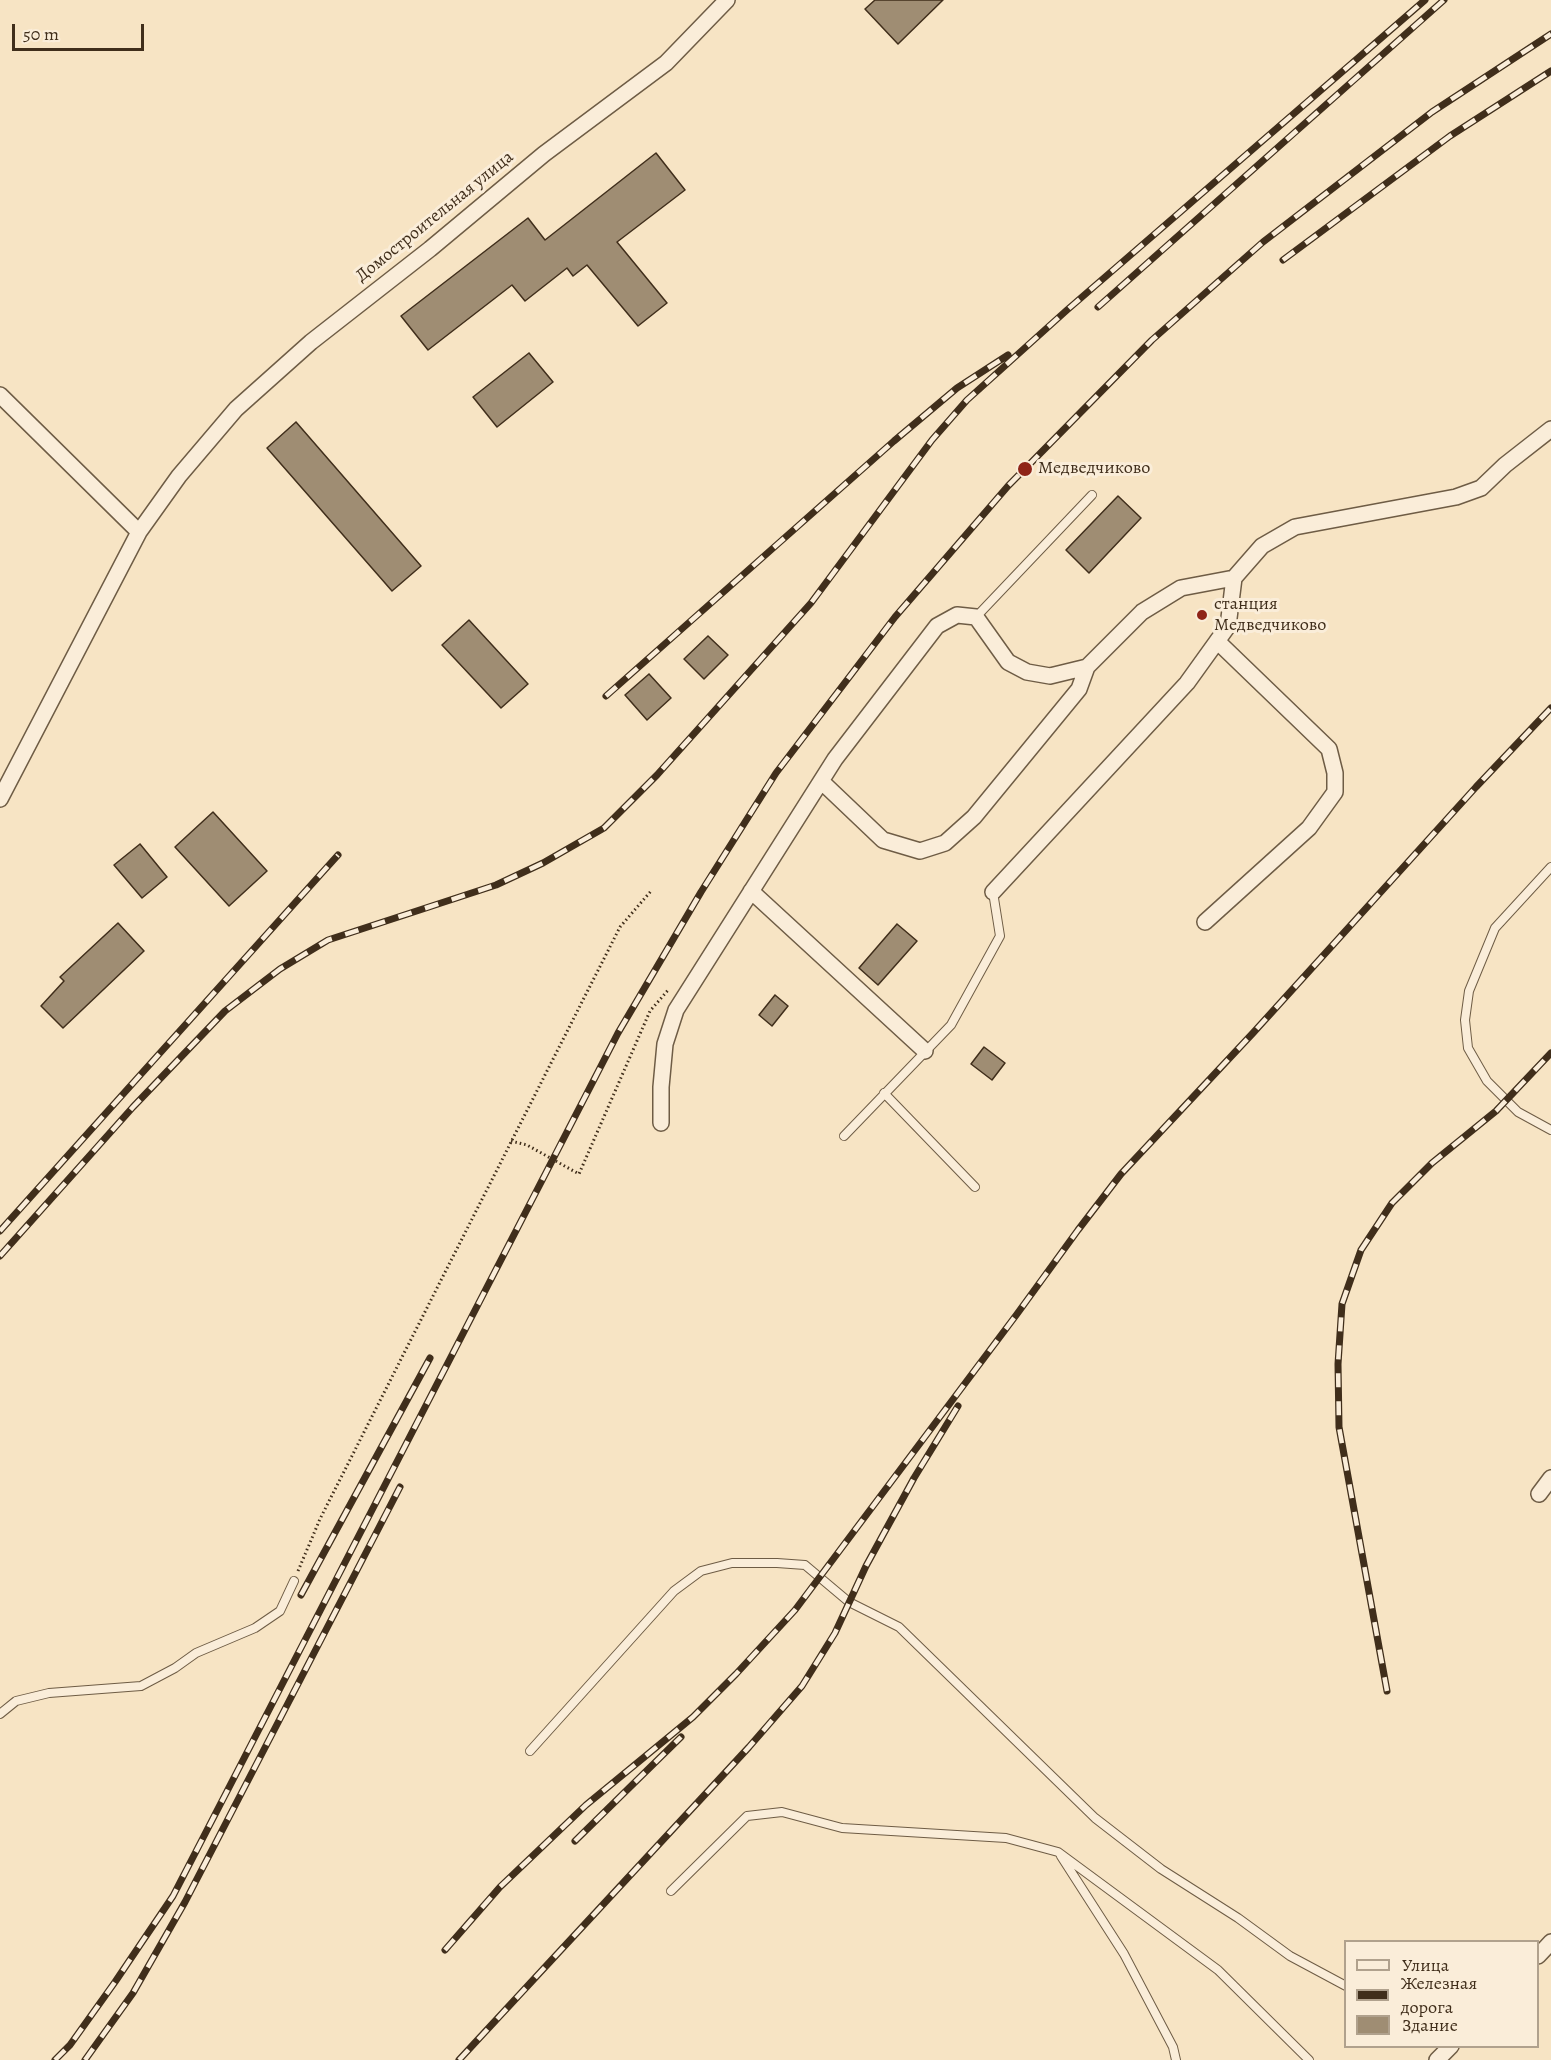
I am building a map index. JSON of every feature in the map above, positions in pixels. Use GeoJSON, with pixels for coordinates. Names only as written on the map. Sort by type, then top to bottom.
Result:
{"type":"FeatureCollection","features":[{"type":"Feature","properties":{"kind":"street","name":"Домостроительная улица"},"geometry":{"type":"LineString","coordinates":[[0,799],[139,532],[178,476],[236,409],[311,342],[430,249],[544,154],[666,63],[727,0]]}},
{"type":"Feature","properties":{"kind":"street"},"geometry":{"type":"LineString","coordinates":[[0,395],[139,532]]}},
{"type":"Feature","properties":{"kind":"street"},"geometry":{"type":"LineString","coordinates":[[993,892],[1187,683],[1228,626],[1234,578],[1262,546],[1295,527],[1456,497],[1481,488],[1505,465],[1551,429]]}},
{"type":"Feature","properties":{"kind":"street"},"geometry":{"type":"LineString","coordinates":[[821,781],[883,840],[920,851],[945,843],[974,817],[1079,689],[1087,667],[1142,612],[1181,588],[1234,578]]}},
{"type":"Feature","properties":{"kind":"street"},"geometry":{"type":"LineString","coordinates":[[661,1123],[661,1087],[665,1044],[676,1010],[835,759],[937,626],[957,615],[976,617],[1008,662],[1027,672],[1050,676],[1087,667]]}},
{"type":"Feature","properties":{"kind":"street"},"geometry":{"type":"LineString","coordinates":[[1205,922],[1309,828],[1335,792],[1335,773],[1329,749],[1217,641]]}},
{"type":"Feature","properties":{"kind":"street"},"geometry":{"type":"LineString","coordinates":[[751,891],[925,1051]]}},
{"type":"Feature","properties":{"kind":"street"},"geometry":{"type":"LineString","coordinates":[[1539,1494],[1551,1478]]}},
{"type":"Feature","properties":{"kind":"street"},"geometry":{"type":"LineString","coordinates":[[1539,1955],[1551,1942]]}},
{"type":"Feature","properties":{"kind":"lane"},"geometry":{"type":"LineString","coordinates":[[976,617],[1092,495]]}},
{"type":"Feature","properties":{"kind":"lane"},"geometry":{"type":"LineString","coordinates":[[1551,867],[1495,928],[1469,991],[1465,1020],[1468,1048],[1487,1081],[1518,1112],[1551,1130]]}},
{"type":"Feature","properties":{"kind":"lane"},"geometry":{"type":"LineString","coordinates":[[844,1136],[951,1025],[1000,936],[993,892]]}},
{"type":"Feature","properties":{"kind":"lane"},"geometry":{"type":"LineString","coordinates":[[884,1093],[975,1187]]}},
{"type":"Feature","properties":{"kind":"lane"},"geometry":{"type":"LineString","coordinates":[[530,1751],[674,1591],[701,1571],[732,1563],[805,1565],[849,1602],[899,1627],[1095,1818],[1161,1869],[1238,1918],[1290,1956],[1344,1985]]}},
{"type":"Feature","properties":{"kind":"lane"},"geometry":{"type":"LineString","coordinates":[[0,1714],[16,1701],[49,1693],[141,1686],[175,1668],[196,1653],[255,1628],[279,1611],[294,1581]]}},
{"type":"Feature","properties":{"kind":"lane"},"geometry":{"type":"LineString","coordinates":[[671,1891],[747,1816],[782,1812],[842,1828],[1006,1838],[1058,1852],[1218,1970],[1309,2060]]}},
{"type":"Feature","properties":{"kind":"lane"},"geometry":{"type":"LineString","coordinates":[[1058,1852],[1124,1954],[1173,2047],[1176,2060]]}},
{"type":"Feature","properties":{"kind":"lane"},"geometry":{"type":"LineString","coordinates":[[1427,2060],[1444,2053]]}},
{"type":"Feature","properties":{"kind":"path"},"geometry":{"type":"LineString","coordinates":[[294,1581],[320,1519],[620,927],[651,891]]}},
{"type":"Feature","properties":{"kind":"path"},"geometry":{"type":"LineString","coordinates":[[511,1141],[527,1145],[579,1174],[650,1011],[672,985]]}},
{"type":"Feature","properties":{"kind":"building"},"geometry":{"type":"Polygon","coordinates":[[[875,0],[943,0],[898,44],[865,9],[875,0]]]}},
{"type":"Feature","properties":{"kind":"building"},"geometry":{"type":"Polygon","coordinates":[[[656,153],[685,190],[617,242],[667,303],[638,326],[587,265],[573,276],[567,268],[525,301],[512,285],[428,350],[401,316],[528,218],[545,240],[656,153]]]}},
{"type":"Feature","properties":{"kind":"building"},"geometry":{"type":"Polygon","coordinates":[[[529,353],[553,382],[497,427],[473,397],[529,353]]]}},
{"type":"Feature","properties":{"kind":"building"},"geometry":{"type":"Polygon","coordinates":[[[296,422],[421,566],[392,591],[267,448],[296,422]]]}},
{"type":"Feature","properties":{"kind":"building"},"geometry":{"type":"Polygon","coordinates":[[[1118,496],[1141,518],[1089,573],[1066,550],[1118,496]]]}},
{"type":"Feature","properties":{"kind":"building"},"geometry":{"type":"Polygon","coordinates":[[[469,620],[528,684],[501,708],[442,645],[469,620]]]}},
{"type":"Feature","properties":{"kind":"building"},"geometry":{"type":"Polygon","coordinates":[[[708,636],[728,655],[704,679],[684,659],[708,636]]]}},
{"type":"Feature","properties":{"kind":"building"},"geometry":{"type":"Polygon","coordinates":[[[649,674],[671,698],[647,720],[625,695],[649,674]]]}},
{"type":"Feature","properties":{"kind":"building"},"geometry":{"type":"Polygon","coordinates":[[[213,812],[267,871],[229,906],[175,847],[213,812]]]}},
{"type":"Feature","properties":{"kind":"building"},"geometry":{"type":"Polygon","coordinates":[[[140,844],[167,877],[142,898],[114,865],[140,844]]]}},
{"type":"Feature","properties":{"kind":"building"},"geometry":{"type":"Polygon","coordinates":[[[118,923],[144,951],[63,1028],[41,1006],[64,981],[60,977],[118,923]]]}},
{"type":"Feature","properties":{"kind":"building"},"geometry":{"type":"Polygon","coordinates":[[[897,924],[917,941],[878,985],[859,968],[897,924]]]}},
{"type":"Feature","properties":{"kind":"building"},"geometry":{"type":"Polygon","coordinates":[[[775,995],[788,1006],[772,1026],[759,1015],[775,995]]]}},
{"type":"Feature","properties":{"kind":"building"},"geometry":{"type":"Polygon","coordinates":[[[984,1047],[1005,1063],[992,1080],[971,1064],[984,1047]]]}},
{"type":"Feature","properties":{"kind":"railway"},"geometry":{"type":"LineString","coordinates":[[0,1256],[133,1107],[225,1011],[280,969],[328,940],[496,885],[543,863],[604,828],[657,775],[811,603],[932,440],[967,400],[1067,310],[1425,0]]}},
{"type":"Feature","properties":{"kind":"railway"},"geometry":{"type":"LineString","coordinates":[[1098,307],[1444,0]]}},
{"type":"Feature","properties":{"kind":"railway"},"geometry":{"type":"LineString","coordinates":[[55,2060],[70,2045],[173,1896],[618,1033],[701,892],[776,773],[895,617],[1008,486],[1152,340],[1263,242],[1432,112],[1551,34]]}},
{"type":"Feature","properties":{"kind":"railway"},"geometry":{"type":"LineString","coordinates":[[1283,260],[1450,136],[1551,71]]}},
{"type":"Feature","properties":{"kind":"railway"},"geometry":{"type":"LineString","coordinates":[[606,696],[894,441],[957,388],[1008,355]]}},
{"type":"Feature","properties":{"kind":"railway"},"geometry":{"type":"LineString","coordinates":[[445,1950],[500,1887],[586,1805],[693,1717],[795,1610],[1121,1174],[1551,708]]}},
{"type":"Feature","properties":{"kind":"railway"},"geometry":{"type":"LineString","coordinates":[[0,1231],[338,855]]}},
{"type":"Feature","properties":{"kind":"railway"},"geometry":{"type":"LineString","coordinates":[[1387,1691],[1339,1427],[1338,1364],[1342,1304],[1361,1250],[1392,1203],[1432,1163],[1496,1111],[1551,1053]]}},
{"type":"Feature","properties":{"kind":"railway"},"geometry":{"type":"LineString","coordinates":[[301,1595],[430,1358]]}},
{"type":"Feature","properties":{"kind":"railway"},"geometry":{"type":"LineString","coordinates":[[459,2060],[749,1747],[802,1686],[835,1633],[866,1566],[914,1478],[958,1406]]}},
{"type":"Feature","properties":{"kind":"railway"},"geometry":{"type":"LineString","coordinates":[[85,2060],[133,1993],[185,1902],[400,1487]]}},
{"type":"Feature","properties":{"kind":"railway"},"geometry":{"type":"LineString","coordinates":[[575,1841],[681,1737]]}},
{"type":"Feature","properties":{"kind":"place","name":"Медведчиково"},"geometry":{"type":"Point","coordinates":[1025,469]}},
{"type":"Feature","properties":{"kind":"place","name":"станция Медведчиково"},"geometry":{"type":"Point","coordinates":[1202,615]}}]}
